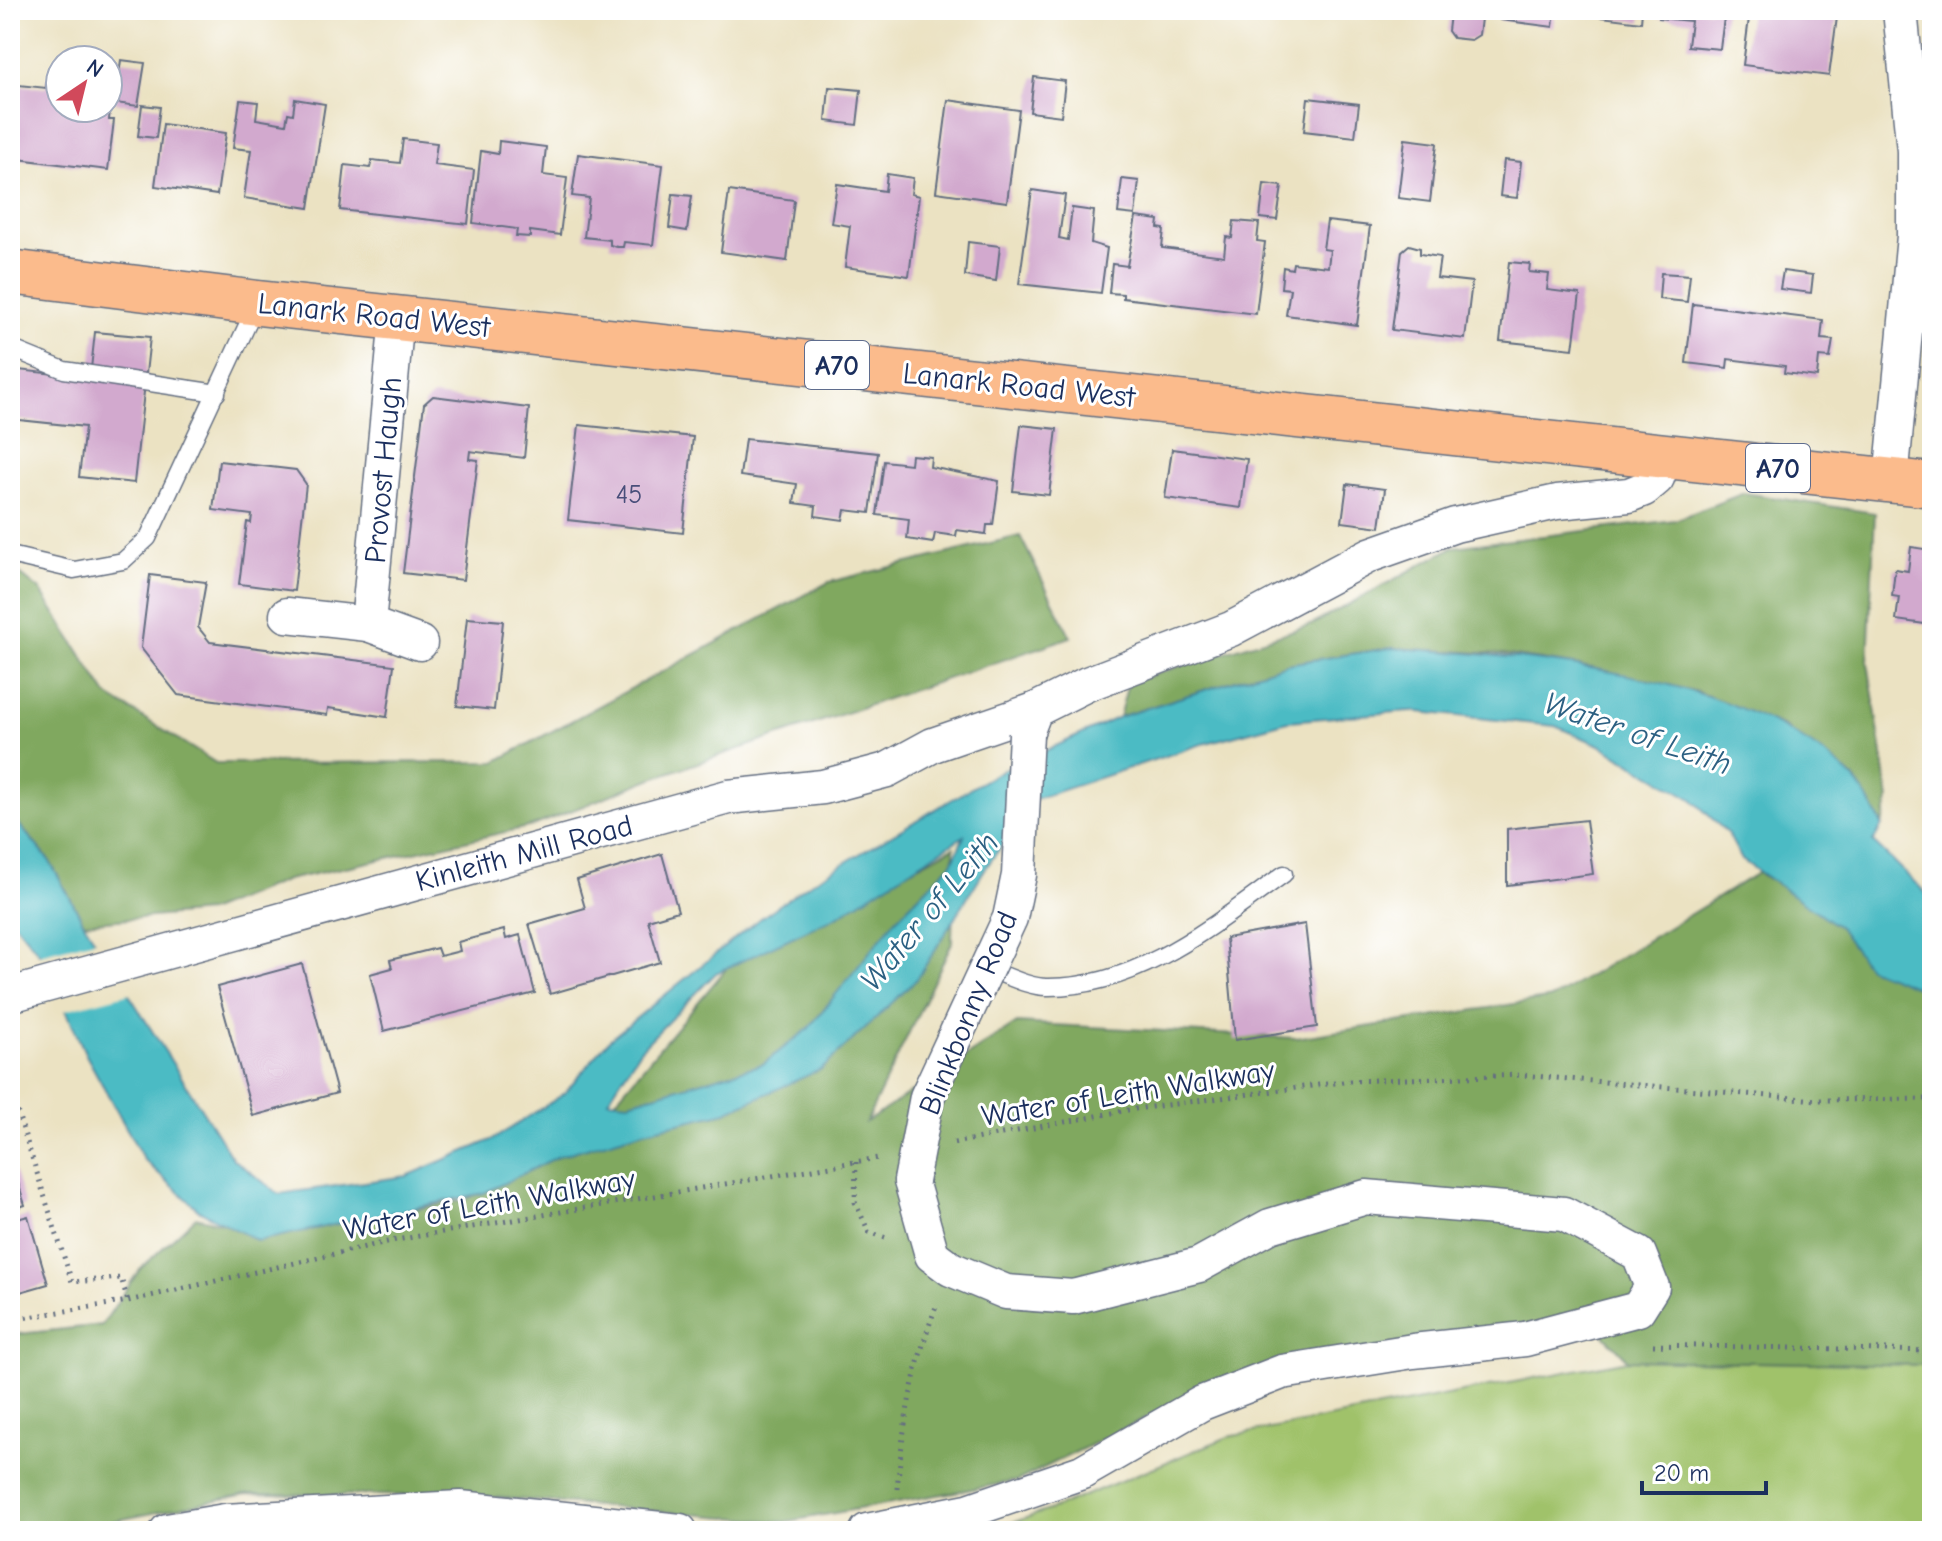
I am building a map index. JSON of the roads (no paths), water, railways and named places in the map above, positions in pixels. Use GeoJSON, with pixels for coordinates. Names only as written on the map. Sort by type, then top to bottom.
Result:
{"type":"FeatureCollection","features":[{"type":"Feature","properties":{"kind":"main road","name":"Lanark Road West"},"geometry":{"type":"LineString","coordinates":[[10,272],[258,303],[1911,483]]}},
{"type":"Feature","properties":{"kind":"street"},"geometry":{"type":"LineString","coordinates":[[1900,10],[1914,151],[1911,483]]}},
{"type":"Feature","properties":{"kind":"street","name":"Provost Haugh"},"geometry":{"type":"LineString","coordinates":[[368,624],[397,317]]}},
{"type":"Feature","properties":{"kind":"street"},"geometry":{"type":"LineString","coordinates":[[1031,722],[1087,684],[1231,629],[1370,555],[1455,525],[1557,502],[1629,495],[1644,489],[1657,478],[1665,456]]}},
{"type":"Feature","properties":{"kind":"street"},"geometry":{"type":"LineString","coordinates":[[287,615],[368,624],[420,643]]}},
{"type":"Feature","properties":{"kind":"street","name":"Kinleith Mill Road"},"geometry":{"type":"LineString","coordinates":[[10,995],[728,797],[823,787],[887,770],[933,745],[1031,722]]}},
{"type":"Feature","properties":{"kind":"street","name":"Blinkbonny Road"},"geometry":{"type":"LineString","coordinates":[[880,1529],[968,1511],[1082,1472],[1202,1403],[1282,1372],[1413,1351],[1525,1339],[1638,1309],[1652,1287],[1639,1254],[1564,1214],[1366,1197],[1270,1226],[1199,1265],[1073,1297],[1006,1292],[951,1269],[932,1255],[911,1181],[927,1097],[1010,918],[1019,875],[1031,722]]}},
{"type":"Feature","properties":{"kind":"street"},"geometry":{"type":"LineString","coordinates":[[167,1531],[225,1521],[460,1508],[680,1531]]}},
{"type":"Feature","properties":{"kind":"lane"},"geometry":{"type":"LineString","coordinates":[[10,555],[74,570],[123,561],[148,538],[258,303]]}},
{"type":"Feature","properties":{"kind":"lane"},"geometry":{"type":"LineString","coordinates":[[10,348],[64,370],[217,393]]}},
{"type":"Feature","properties":{"kind":"lane"},"geometry":{"type":"LineString","coordinates":[[988,969],[1044,987],[1099,983],[1180,949],[1284,874]]}},
{"type":"Feature","properties":{"kind":"water","name":"Water of Leith"},"geometry":{"type":"Polygon","coordinates":[[[1390,648],[1508,657],[1635,677],[1697,693],[1756,715],[1808,743],[1853,778],[1882,825],[1873,842],[1932,899],[1932,993],[1868,968],[1839,927],[1742,860],[1728,834],[1692,799],[1602,746],[1555,726],[1409,711],[1288,721],[1199,745],[1035,799],[985,869],[917,979],[822,1069],[726,1112],[559,1156],[484,1193],[258,1241],[200,1211],[144,1160],[86,1055],[43,958],[10,917],[10,814],[49,860],[84,923],[233,1159],[279,1194],[407,1176],[494,1139],[565,1093],[608,1041],[754,923],[812,882],[997,773],[1119,717],[1287,664],[1390,648]],[[964,836],[837,916],[716,973],[640,1050],[608,1100],[629,1102],[763,1064],[808,1029],[896,919],[952,863],[964,836]]]}}]}
